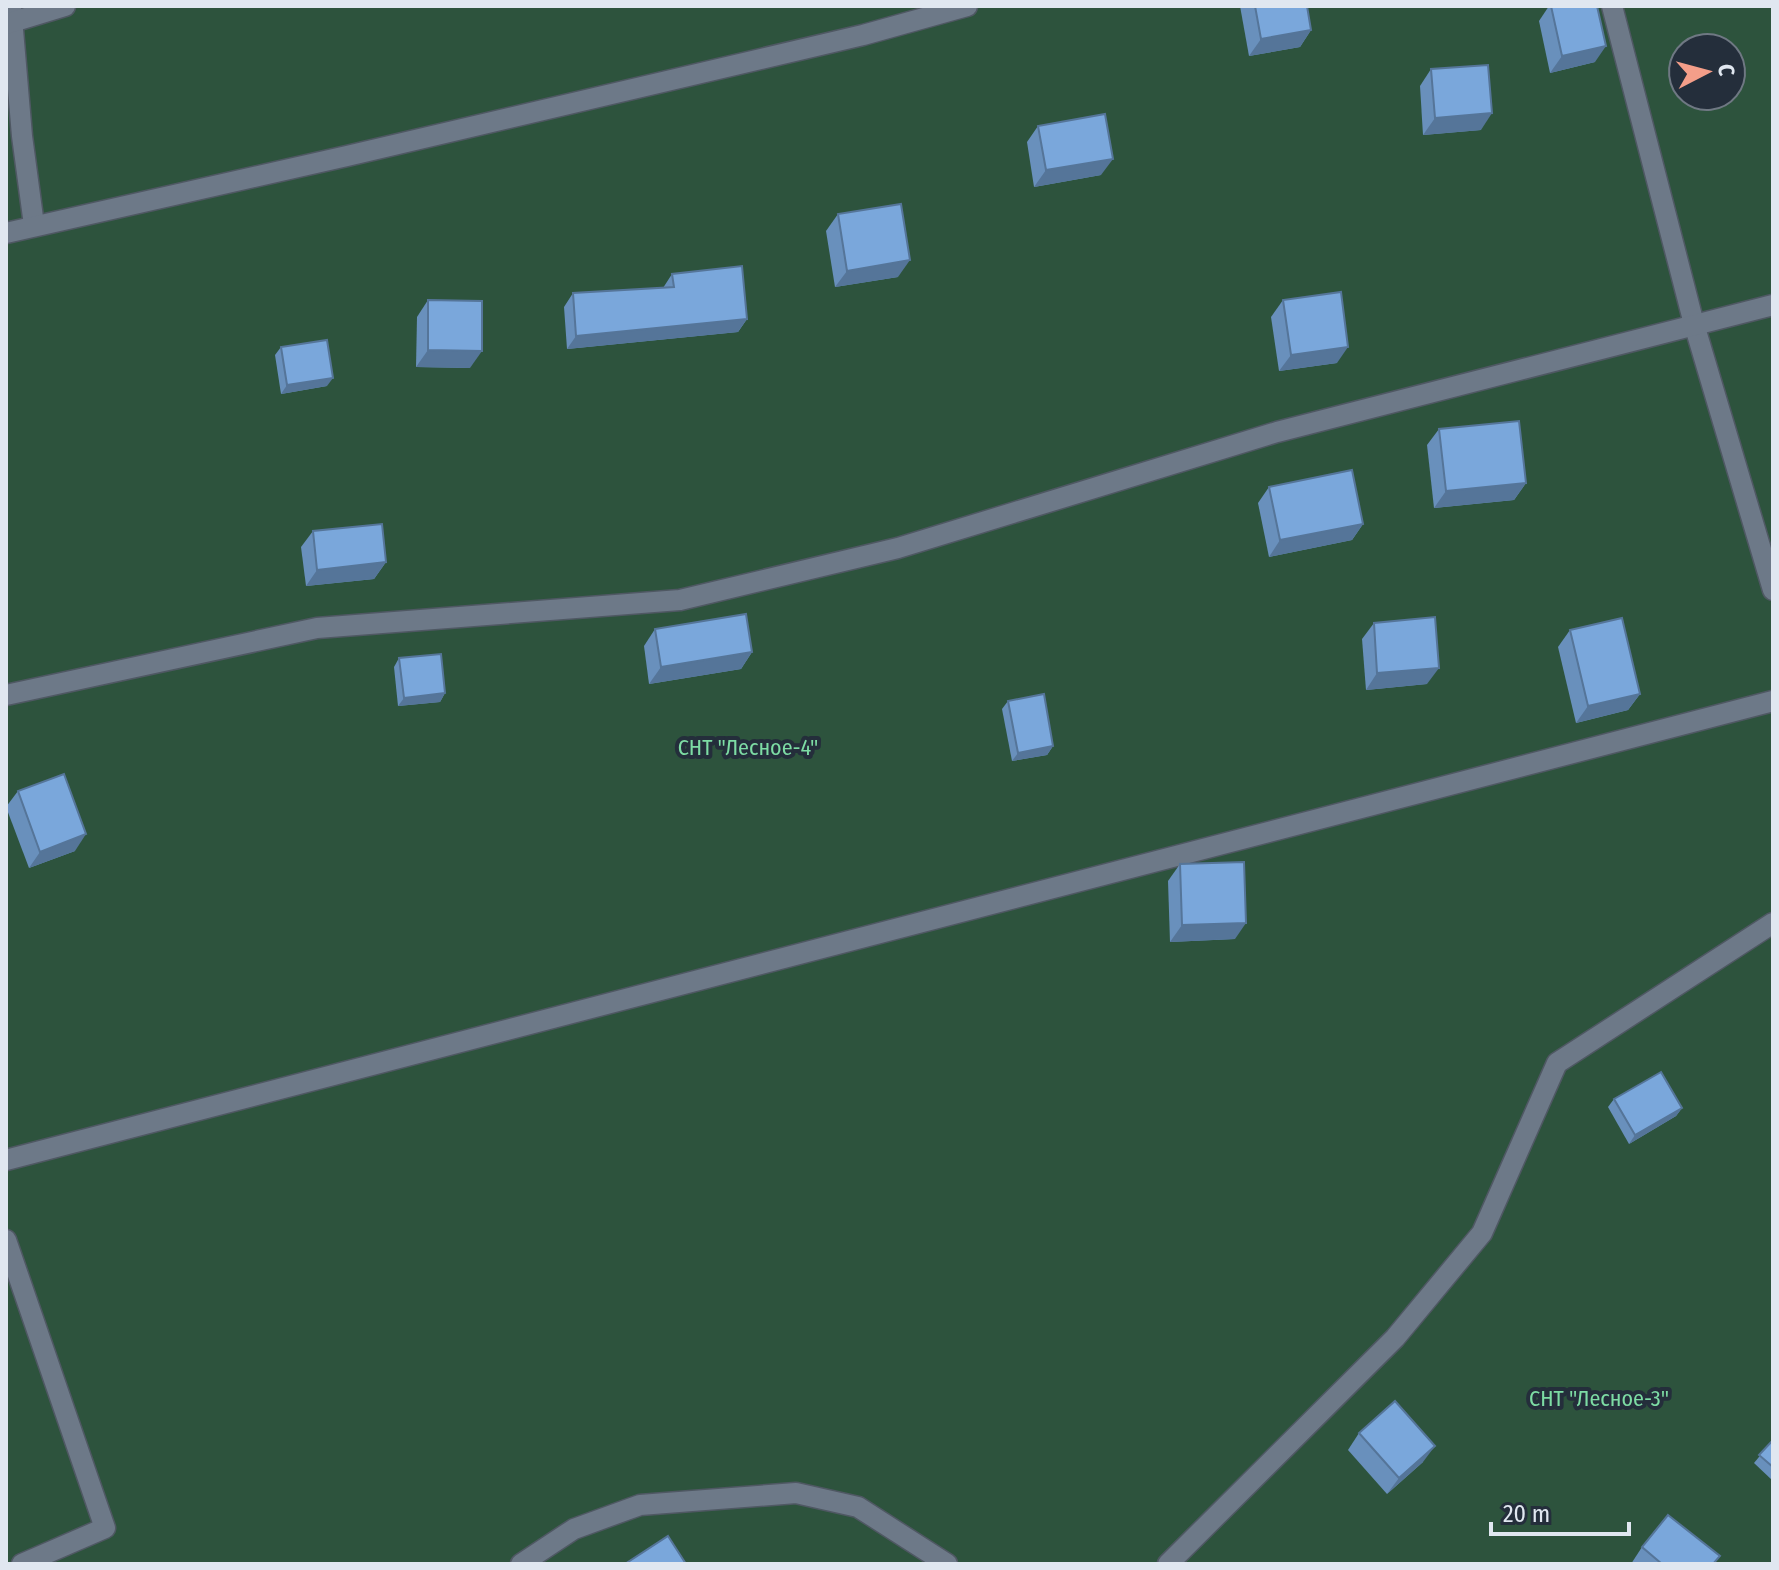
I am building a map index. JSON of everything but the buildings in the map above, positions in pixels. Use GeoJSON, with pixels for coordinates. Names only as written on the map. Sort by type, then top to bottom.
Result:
{"type":"FeatureCollection","features":[{"type":"Feature","properties":{"kind":"street"},"geometry":{"type":"LineString","coordinates":[[34,225],[10,18],[65,6]]}},
{"type":"Feature","properties":{"kind":"street"},"geometry":{"type":"LineString","coordinates":[[6,233],[863,35],[967,6]]}},
{"type":"Feature","properties":{"kind":"street"},"geometry":{"type":"LineString","coordinates":[[1612,6],[1694,324],[1773,590]]}},
{"type":"Feature","properties":{"kind":"street"},"geometry":{"type":"LineString","coordinates":[[6,695],[317,628],[680,600],[898,548],[1277,432],[1773,305]]}},
{"type":"Feature","properties":{"kind":"street"},"geometry":{"type":"LineString","coordinates":[[6,1160],[1773,701]]}},
{"type":"Feature","properties":{"kind":"street"},"geometry":{"type":"LineString","coordinates":[[1168,1564],[1395,1338],[1482,1233],[1557,1063],[1773,923]]}},
{"type":"Feature","properties":{"kind":"street"},"geometry":{"type":"LineString","coordinates":[[6,1240],[105,1528],[22,1564]]}},
{"type":"Feature","properties":{"kind":"street"},"geometry":{"type":"LineString","coordinates":[[521,1564],[574,1529],[640,1505],[796,1493],[858,1507],[947,1564]]}},
{"type":"Feature","properties":{"kind":"green space","name":"СНТ \"Лесное-4\""},"geometry":{"type":"Polygon","coordinates":[[[6,6],[1773,6],[1773,1564],[6,1564],[6,6]]]}},
{"type":"Feature","properties":{"kind":"park label","name":"СНТ \"Лесное-3\""},"geometry":{"type":"Point","coordinates":[1599,1398]}}]}
